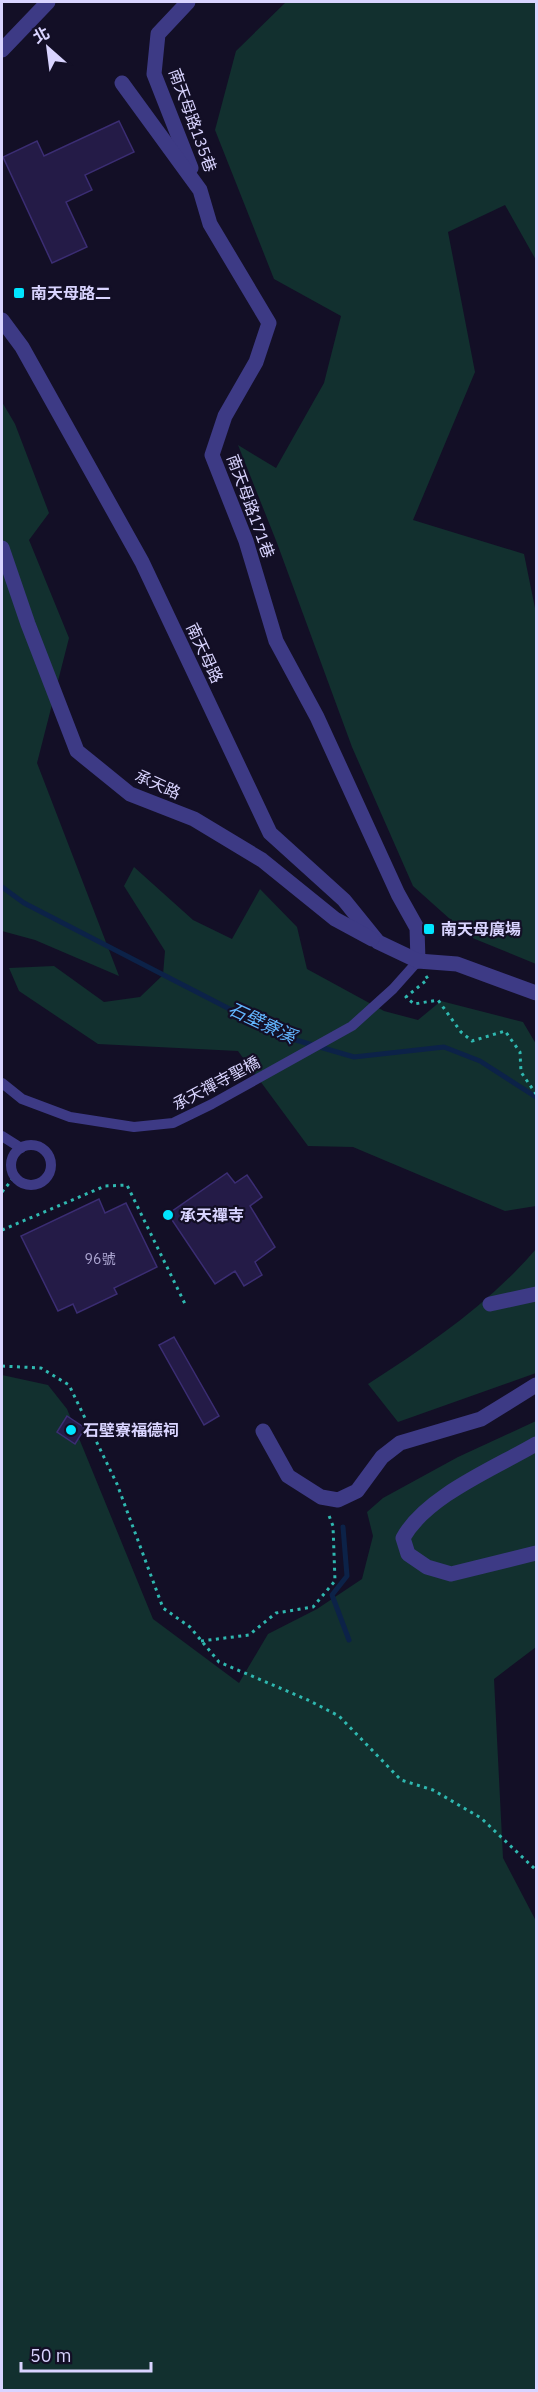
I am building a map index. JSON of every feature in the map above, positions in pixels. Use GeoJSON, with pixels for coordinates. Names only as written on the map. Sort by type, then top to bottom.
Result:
{"type":"FeatureCollection","features":[{"type":"Feature","properties":{"kind":"street"},"geometry":{"type":"LineString","coordinates":[[2,50],[48,2]]}},
{"type":"Feature","properties":{"kind":"street","name":"南天母路135巷"},"geometry":{"type":"LineString","coordinates":[[188,2],[158,34],[154,74],[200,190]]}},
{"type":"Feature","properties":{"kind":"street","name":"南天母路171巷"},"geometry":{"type":"LineString","coordinates":[[122,83],[200,190],[210,224],[269,322],[256,362],[225,416],[212,455],[246,541],[276,641],[316,717],[398,894],[417,928],[418,961]]}},
{"type":"Feature","properties":{"kind":"street","name":"南天母路"},"geometry":{"type":"LineString","coordinates":[[2,320],[22,347],[142,562],[270,833],[344,900],[378,942],[418,961]]}},
{"type":"Feature","properties":{"kind":"street","name":"承天路"},"geometry":{"type":"LineString","coordinates":[[2,548],[28,624],[77,751],[130,794],[194,819],[262,860],[335,919],[378,942]]}},
{"type":"Feature","properties":{"kind":"street"},"geometry":{"type":"LineString","coordinates":[[418,961],[457,964],[537,993]]}},
{"type":"Feature","properties":{"kind":"street"},"geometry":{"type":"LineString","coordinates":[[490,1304],[537,1294]]}},
{"type":"Feature","properties":{"kind":"street"},"geometry":{"type":"LineString","coordinates":[[263,1431],[288,1476],[321,1497],[338,1500],[357,1491],[382,1457],[400,1443],[482,1419],[537,1385]]}},
{"type":"Feature","properties":{"kind":"street"},"geometry":{"type":"LineString","coordinates":[[537,1444],[475,1478],[428,1508],[410,1526],[403,1538],[408,1554],[427,1567],[451,1574],[537,1553]]}},
{"type":"Feature","properties":{"kind":"lane","name":"承天禪寺聖橋"},"geometry":{"type":"LineString","coordinates":[[2,1083],[22,1099],[70,1117],[134,1127],[173,1123],[212,1104],[352,1026],[393,989],[418,961]]}},
{"type":"Feature","properties":{"kind":"lane"},"geometry":{"type":"LineString","coordinates":[[2,1136],[21,1148]]}},
{"type":"Feature","properties":{"kind":"lane"},"geometry":{"type":"LineString","coordinates":[[40,1147],[49,1156],[51,1169],[38,1184],[25,1184],[15,1176],[13,1158],[21,1148],[40,1147]]}},
{"type":"Feature","properties":{"kind":"path"},"geometry":{"type":"LineString","coordinates":[[418,961],[428,980],[406,997],[414,1004],[438,1000],[461,1032],[472,1041],[505,1031],[520,1052],[521,1072],[537,1094]]}},
{"type":"Feature","properties":{"kind":"path"},"geometry":{"type":"LineString","coordinates":[[2,1192],[15,1176]]}},
{"type":"Feature","properties":{"kind":"path"},"geometry":{"type":"LineString","coordinates":[[2,1230],[105,1186],[127,1185],[186,1306]]}},
{"type":"Feature","properties":{"kind":"path"},"geometry":{"type":"LineString","coordinates":[[2,1366],[42,1368],[69,1385],[117,1484],[163,1608],[190,1627],[219,1662],[308,1700],[339,1716],[401,1780],[433,1790],[481,1818],[537,1870]]}},
{"type":"Feature","properties":{"kind":"path"},"geometry":{"type":"LineString","coordinates":[[201,1641],[249,1635],[276,1613],[313,1607],[335,1581],[333,1526],[321,1497]]}},
{"type":"Feature","properties":{"kind":"green space"},"geometry":{"type":"Polygon","coordinates":[[[286,2],[536,2],[536,260],[505,205],[448,232],[475,372],[413,520],[524,554],[536,613],[536,964],[470,937],[413,886],[352,747],[277,543],[238,445],[276,468],[324,383],[341,316],[274,279],[215,130],[236,51],[286,2]]]}},
{"type":"Feature","properties":{"kind":"green space"},"geometry":{"type":"Polygon","coordinates":[[[2,402],[15,424],[49,513],[29,540],[69,638],[37,763],[119,976],[35,940],[2,931],[2,402]]]}},
{"type":"Feature","properties":{"kind":"green space"},"geometry":{"type":"Polygon","coordinates":[[[134,867],[193,920],[232,939],[260,889],[297,927],[307,969],[384,1011],[418,1020],[441,1001],[523,1022],[536,1044],[536,1206],[505,1211],[353,1147],[308,1146],[238,1051],[98,1044],[19,991],[9,968],[54,966],[104,1002],[140,997],[163,975],[165,951],[124,886],[134,867]]]}},
{"type":"Feature","properties":{"kind":"green space"},"geometry":{"type":"Polygon","coordinates":[[[536,1249],[536,1373],[398,1422],[368,1384],[478,1306],[499,1288],[536,1249]]]}},
{"type":"Feature","properties":{"kind":"green space"},"geometry":{"type":"Polygon","coordinates":[[[2,1375],[48,1385],[67,1409],[153,1619],[239,1683],[268,1634],[317,1609],[362,1579],[373,1536],[367,1512],[383,1498],[458,1457],[536,1421],[536,1647],[494,1679],[503,1858],[536,1921],[536,2390],[2,2390],[2,1375]]]}},
{"type":"Feature","properties":{"kind":"building"},"geometry":{"type":"Polygon","coordinates":[[[119,121],[134,152],[85,175],[92,190],[66,202],[87,247],[52,263],[3,157],[37,141],[44,156],[119,121]]]}},
{"type":"Feature","properties":{"kind":"building"},"geometry":{"type":"Polygon","coordinates":[[[227,1173],[235,1183],[247,1175],[262,1197],[250,1206],[275,1247],[255,1262],[262,1275],[244,1286],[235,1271],[215,1284],[168,1214],[227,1173]]]}},
{"type":"Feature","properties":{"kind":"building"},"geometry":{"type":"Polygon","coordinates":[[[99,1199],[105,1213],[126,1203],[157,1267],[114,1288],[117,1294],[77,1313],[73,1304],[58,1311],[21,1236],[99,1199]]]}},
{"type":"Feature","properties":{"kind":"building"},"geometry":{"type":"Polygon","coordinates":[[[174,1337],[219,1416],[204,1425],[159,1345],[174,1337]]]}},
{"type":"Feature","properties":{"kind":"building","name":"石壁寮福德祠"},"geometry":{"type":"Polygon","coordinates":[[[67,1416],[85,1428],[75,1444],[57,1432],[67,1416]]]}},
{"type":"Feature","properties":{"kind":"waterway","name":"石壁寮溪"},"geometry":{"type":"LineString","coordinates":[[2,887],[24,903],[282,1036],[354,1057],[444,1047],[480,1061],[536,1097]]}},
{"type":"Feature","properties":{"kind":"waterway"},"geometry":{"type":"LineString","coordinates":[[343,1527],[347,1576],[332,1595],[349,1640]]}},
{"type":"Feature","properties":{"kind":"place","name":"南天母路二"},"geometry":{"type":"Point","coordinates":[19,293]}},
{"type":"Feature","properties":{"kind":"place","name":"南天母廣場"},"geometry":{"type":"Point","coordinates":[429,929]}},
{"type":"Feature","properties":{"kind":"place","name":"承天禪寺"},"geometry":{"type":"Point","coordinates":[168,1215]}},
{"type":"Feature","properties":{"kind":"place","name":"石壁寮福德祠"},"geometry":{"type":"Point","coordinates":[71,1430]}}]}
